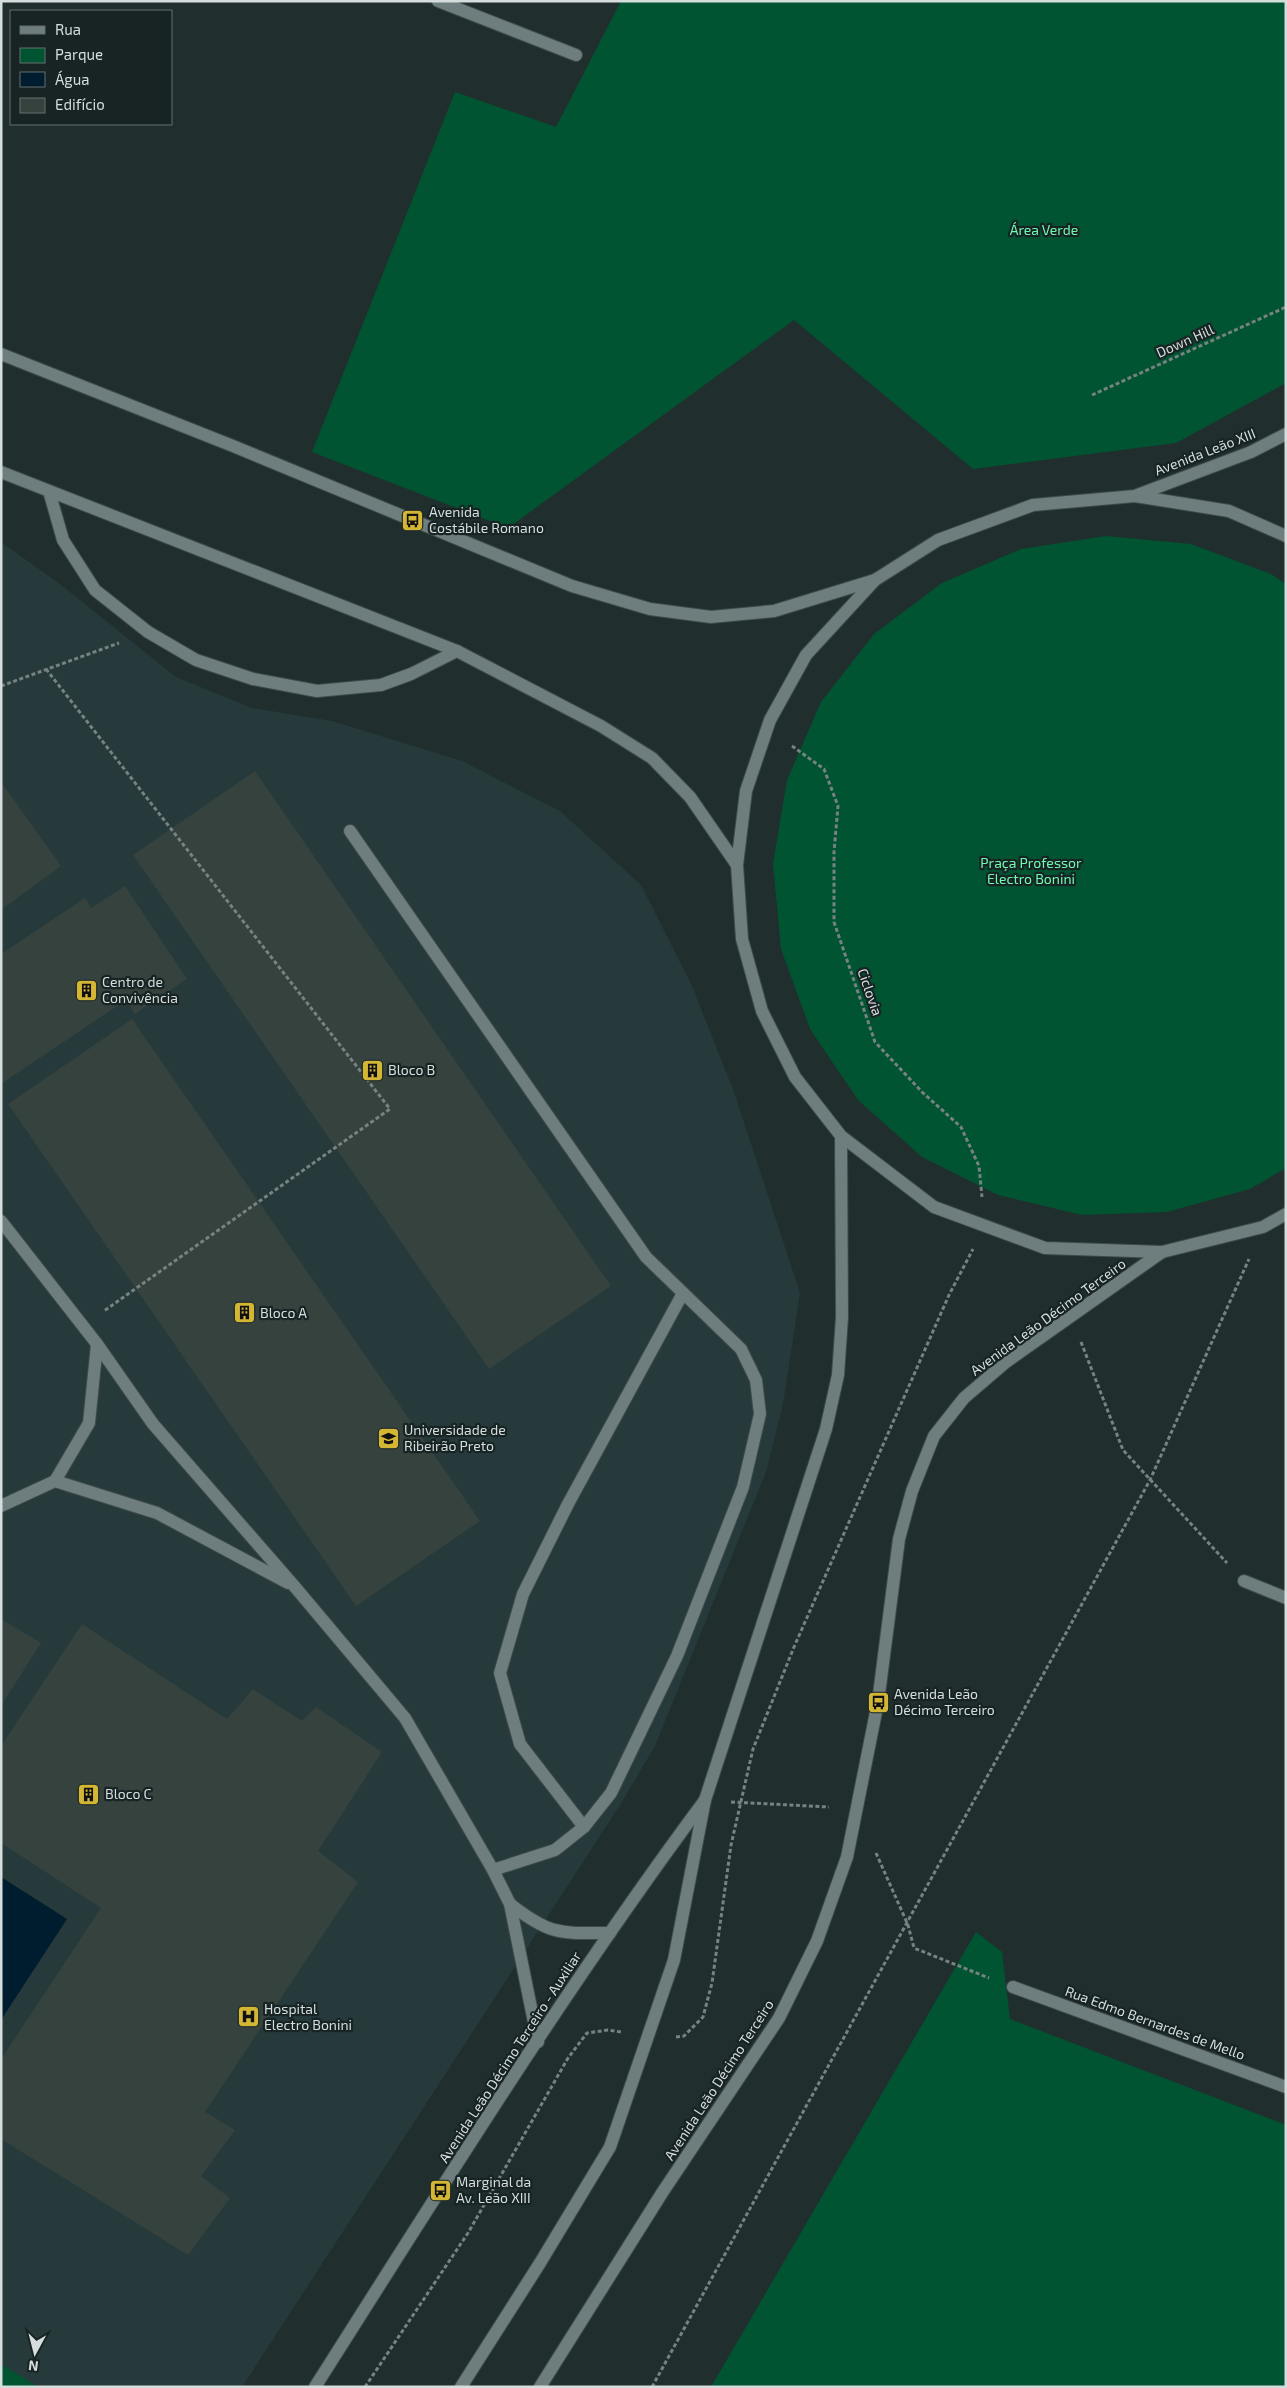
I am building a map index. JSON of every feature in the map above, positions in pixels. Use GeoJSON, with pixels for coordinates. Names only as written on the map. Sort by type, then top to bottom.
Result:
{"type":"FeatureCollection","features":[{"type":"Feature","properties":{"kind":"main road"},"geometry":{"type":"LineString","coordinates":[[438,1],[576,55]]}},
{"type":"Feature","properties":{"kind":"main road"},"geometry":{"type":"LineString","coordinates":[[1,354],[233,446],[572,586],[650,610],[711,617],[774,611],[876,580]]}},
{"type":"Feature","properties":{"kind":"main road","name":"Avenida Leão XIII"},"geometry":{"type":"LineString","coordinates":[[1135,496],[1251,452],[1286,434]]}},
{"type":"Feature","properties":{"kind":"main road"},"geometry":{"type":"LineString","coordinates":[[1,472],[457,651],[575,712],[652,758],[690,797],[737,865]]}},
{"type":"Feature","properties":{"kind":"main road"},"geometry":{"type":"LineString","coordinates":[[49,491],[63,540],[95,590],[148,632],[196,660],[254,679],[317,691],[381,686],[411,674],[457,651]]}},
{"type":"Feature","properties":{"kind":"main road"},"geometry":{"type":"LineString","coordinates":[[1286,536],[1229,511],[1135,496],[1033,505],[938,540],[876,580],[806,655],[770,720],[746,791],[737,865],[742,939],[762,1011],[795,1077],[841,1136],[934,1207],[1045,1248],[1162,1252],[1263,1227],[1286,1214]]}},
{"type":"Feature","properties":{"kind":"main road"},"geometry":{"type":"LineString","coordinates":[[350,831],[646,1257],[741,1349],[756,1380],[760,1414],[743,1487],[677,1656],[611,1793],[584,1827],[555,1850],[494,1870]]}},
{"type":"Feature","properties":{"kind":"main road"},"geometry":{"type":"LineString","coordinates":[[461,2387],[540,2263],[610,2147],[674,1960],[706,1800],[826,1429],[838,1375],[842,1317],[841,1136]]}},
{"type":"Feature","properties":{"kind":"main road"},"geometry":{"type":"LineString","coordinates":[[1,1222],[97,1344],[153,1424],[295,1587],[405,1718],[494,1870],[510,1904],[538,2042]]}},
{"type":"Feature","properties":{"kind":"main road","name":"Avenida Leão Décimo Terceiro"},"geometry":{"type":"LineString","coordinates":[[540,2387],[662,2193],[779,2018],[817,1941],[847,1856],[878,1702],[900,1539],[912,1491],[934,1436],[964,1398],[1006,1362],[1162,1252]]}},
{"type":"Feature","properties":{"kind":"main road"},"geometry":{"type":"LineString","coordinates":[[584,1827],[520,1744],[500,1673],[523,1594],[568,1504],[683,1293]]}},
{"type":"Feature","properties":{"kind":"main road"},"geometry":{"type":"LineString","coordinates":[[1,1506],[55,1481],[89,1423],[97,1344]]}},
{"type":"Feature","properties":{"kind":"main road"},"geometry":{"type":"LineString","coordinates":[[55,1481],[157,1513],[295,1587]]}},
{"type":"Feature","properties":{"kind":"main road"},"geometry":{"type":"LineString","coordinates":[[1244,1581],[1286,1598]]}},
{"type":"Feature","properties":{"kind":"main road","name":"Avenida Leão Décimo Terceiro - Auxiliar"},"geometry":{"type":"LineString","coordinates":[[315,2387],[637,1891],[706,1800]]}},
{"type":"Feature","properties":{"kind":"main road"},"geometry":{"type":"LineString","coordinates":[[510,1904],[546,1929],[565,1933],[610,1933]]}},
{"type":"Feature","properties":{"kind":"main road","name":"Rua Edmo Bernardes de Mello"},"geometry":{"type":"LineString","coordinates":[[1013,1987],[1286,2087]]}},
{"type":"Feature","properties":{"kind":"path","name":"Down Hill"},"geometry":{"type":"LineString","coordinates":[[1092,395],[1286,307]]}},
{"type":"Feature","properties":{"kind":"path"},"geometry":{"type":"LineString","coordinates":[[1,686],[148,632]]}},
{"type":"Feature","properties":{"kind":"path"},"geometry":{"type":"LineString","coordinates":[[46,669],[390,1109],[83,1326]]}},
{"type":"Feature","properties":{"kind":"path","name":"Ciclovia"},"geometry":{"type":"LineString","coordinates":[[792,746],[824,769],[838,806],[834,852],[834,922],[875,1042],[922,1092],[961,1127],[979,1166],[986,1226]]}},
{"type":"Feature","properties":{"kind":"path"},"geometry":{"type":"LineString","coordinates":[[652,2387],[908,1925],[1150,1480],[1263,1227]]}},
{"type":"Feature","properties":{"kind":"path"},"geometry":{"type":"LineString","coordinates":[[1072,1317],[1123,1450],[1244,1581]]}},
{"type":"Feature","properties":{"kind":"path"},"geometry":{"type":"LineString","coordinates":[[706,1800],[857,1808],[908,1925],[914,1948],[1013,1987]]}},
{"type":"Feature","properties":{"kind":"shaded area","name":"Universidade de Ribeirão Preto"},"geometry":{"type":"Polygon","coordinates":[[[1,542],[60,584],[176,677],[252,708],[332,721],[462,761],[560,811],[641,885],[692,986],[734,1092],[800,1293],[783,1404],[766,1472],[655,1746],[622,1802],[242,2387],[1,2387],[1,542]]]}},
{"type":"Feature","properties":{"kind":"green space","name":"Área Verde"},"geometry":{"type":"Polygon","coordinates":[[[621,1],[1286,1],[1286,383],[1176,443],[973,469],[794,320],[508,528],[312,452],[455,92],[556,127],[621,1]]]}},
{"type":"Feature","properties":{"kind":"green space","name":"Praça Professor Electro Bonini"},"geometry":{"type":"Polygon","coordinates":[[[1106,536],[1191,544],[1271,574],[1286,584],[1286,1168],[1250,1189],[1167,1212],[1082,1215],[998,1195],[922,1157],[858,1100],[810,1029],[781,949],[773,864],[787,780],[821,702],[874,634],[942,583],[1021,549],[1106,536]]]}},
{"type":"Feature","properties":{"kind":"green space"},"geometry":{"type":"Polygon","coordinates":[[[976,1932],[1002,1952],[1010,2019],[1286,2125],[1286,2387],[711,2387],[976,1932]]]}},
{"type":"Feature","properties":{"kind":"green space"},"geometry":{"type":"Polygon","coordinates":[[[1,2364],[38,2387],[1,2387],[1,2364]]]}},
{"type":"Feature","properties":{"kind":"water"},"geometry":{"type":"Polygon","coordinates":[[[1,1877],[67,1919],[1,2020],[1,1877]]]}},
{"type":"Feature","properties":{"kind":"building","name":"Bloco B"},"geometry":{"type":"Polygon","coordinates":[[[255,771],[611,1286],[489,1369],[133,855],[255,771]]]}},
{"type":"Feature","properties":{"kind":"building"},"geometry":{"type":"Polygon","coordinates":[[[1,782],[61,866],[1,910],[1,782]]]}},
{"type":"Feature","properties":{"kind":"building","name":"Centro de Convivência"},"geometry":{"type":"Polygon","coordinates":[[[125,886],[187,979],[135,1014],[126,1000],[1,1084],[1,954],[85,898],[91,908],[125,886]]]}},
{"type":"Feature","properties":{"kind":"building","name":"Bloco A"},"geometry":{"type":"Polygon","coordinates":[[[132,1019],[480,1521],[356,1606],[8,1104],[132,1019]]]}},
{"type":"Feature","properties":{"kind":"building"},"geometry":{"type":"Polygon","coordinates":[[[1,1619],[41,1643],[1,1706],[1,1619]]]}},
{"type":"Feature","properties":{"kind":"building","name":"Hospital Electro Bonini"},"geometry":{"type":"Polygon","coordinates":[[[82,1624],[227,1719],[253,1689],[302,1721],[316,1707],[382,1752],[318,1851],[358,1882],[205,2112],[235,2130],[201,2176],[230,2198],[188,2255],[1,2139],[1,2059],[101,1908],[1,1843],[1,1746],[82,1624]]]}},
{"type":"Feature","properties":{"kind":"place","name":"Avenida Costábile Romano"},"geometry":{"type":"Point","coordinates":[413,520]}},
{"type":"Feature","properties":{"kind":"place","name":"Centro de Convivência"},"geometry":{"type":"Point","coordinates":[86,990]}},
{"type":"Feature","properties":{"kind":"place","name":"Bloco B"},"geometry":{"type":"Point","coordinates":[372,1070]}},
{"type":"Feature","properties":{"kind":"place","name":"Bloco A"},"geometry":{"type":"Point","coordinates":[244,1313]}},
{"type":"Feature","properties":{"kind":"place","name":"Universidade de Ribeirão Preto"},"geometry":{"type":"Point","coordinates":[388,1438]}},
{"type":"Feature","properties":{"kind":"place","name":"Avenida Leão Décimo Terceiro"},"geometry":{"type":"Point","coordinates":[878,1702]}},
{"type":"Feature","properties":{"kind":"place","name":"Bloco C"},"geometry":{"type":"Point","coordinates":[89,1794]}},
{"type":"Feature","properties":{"kind":"place","name":"Hospital Electro Bonini"},"geometry":{"type":"Point","coordinates":[248,2017]}},
{"type":"Feature","properties":{"kind":"place","name":"Marginal da Av. Leão XIII"},"geometry":{"type":"Point","coordinates":[440,2190]}}]}
